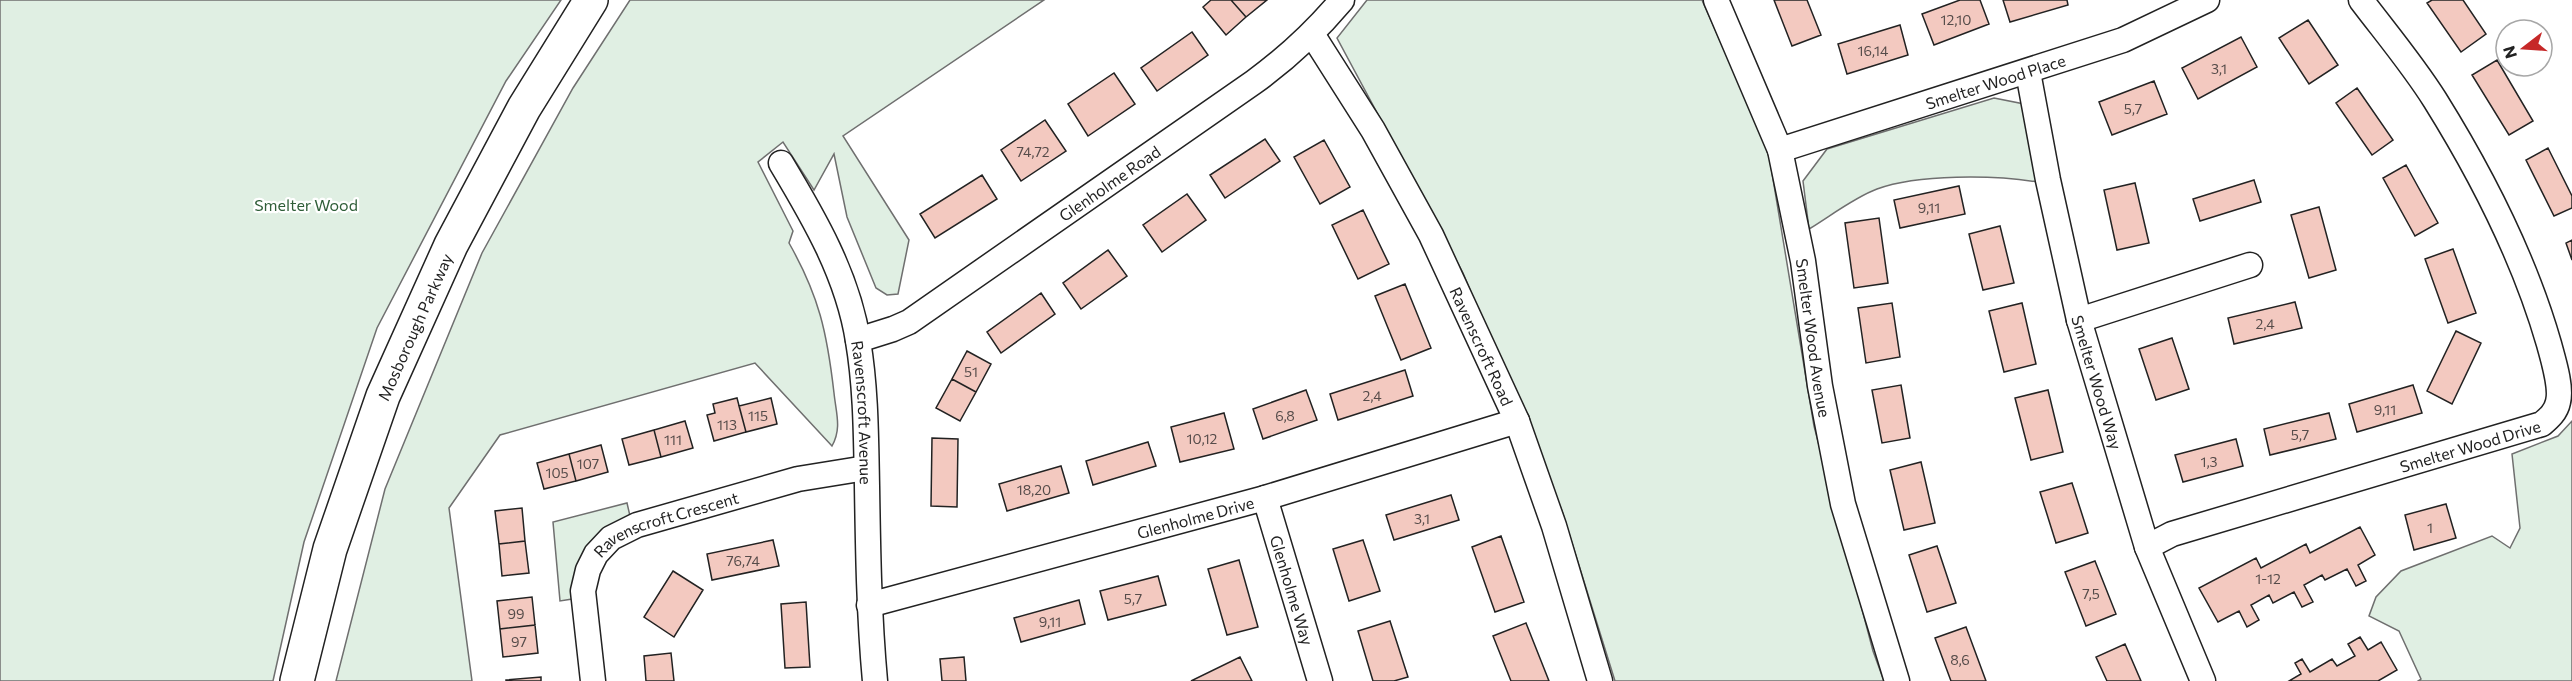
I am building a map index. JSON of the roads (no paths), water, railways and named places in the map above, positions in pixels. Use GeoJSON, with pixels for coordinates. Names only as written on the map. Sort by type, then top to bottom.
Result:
{"type":"FeatureCollection","features":[{"type":"Feature","properties":{"kind":"highway","name":"Mosborough Parkway"},"geometry":{"type":"LineString","coordinates":[[297,681],[330,549],[383,396],[451,245],[524,108],[591,0]]}},
{"type":"Feature","properties":{"kind":"street","name":"Glenholme Road"},"geometry":{"type":"LineString","coordinates":[[858,340],[909,322],[1254,82],[1284,60],[1312,34],[1342,0]]}},
{"type":"Feature","properties":{"kind":"street","name":"Smelter Wood Avenue"},"geometry":{"type":"LineString","coordinates":[[1716,0],[1780,150],[1803,261],[1820,386],[1843,504],[1897,681]]}},
{"type":"Feature","properties":{"kind":"street","name":"Smelter Wood Place"},"geometry":{"type":"LineString","coordinates":[[1780,150],[2123,40],[2207,0]]}},
{"type":"Feature","properties":{"kind":"street","name":"Smelter Wood Drive"},"geometry":{"type":"LineString","coordinates":[[2146,547],[2172,534],[2542,424],[2552,416],[2559,402],[2564,365],[2511,238],[2481,179],[2434,98],[2361,0]]}},
{"type":"Feature","properties":{"kind":"street","name":"Ravenscroft Road"},"geometry":{"type":"LineString","coordinates":[[1312,34],[1373,130],[1431,235],[1517,421],[1554,526],[1600,681]]}},
{"type":"Feature","properties":{"kind":"street","name":"Smelter Wood Way"},"geometry":{"type":"LineString","coordinates":[[2028,72],[2048,180],[2079,320],[2146,547],[2203,681]]}},
{"type":"Feature","properties":{"kind":"street","name":"Ravenscroft Avenue"},"geometry":{"type":"LineString","coordinates":[[780,163],[814,217],[830,252],[846,294],[858,340],[866,415],[869,605],[875,681]]}},
{"type":"Feature","properties":{"kind":"street"},"geometry":{"type":"LineString","coordinates":[[2079,320],[2250,265]]}},
{"type":"Feature","properties":{"kind":"street","name":"Glenholme Drive"},"geometry":{"type":"LineString","coordinates":[[869,605],[1265,498],[1517,421]]}},
{"type":"Feature","properties":{"kind":"street","name":"Ravenscroft Crescent"},"geometry":{"type":"LineString","coordinates":[[593,681],[584,591],[588,570],[596,554],[611,537],[637,525],[798,479],[866,468]]}},
{"type":"Feature","properties":{"kind":"street","name":"Glenholme Way"},"geometry":{"type":"LineString","coordinates":[[1265,498],[1320,681]]}},
{"type":"Feature","properties":{"kind":"park label","name":"Smelter Wood"},"geometry":{"type":"Point","coordinates":[306,204]}}]}
